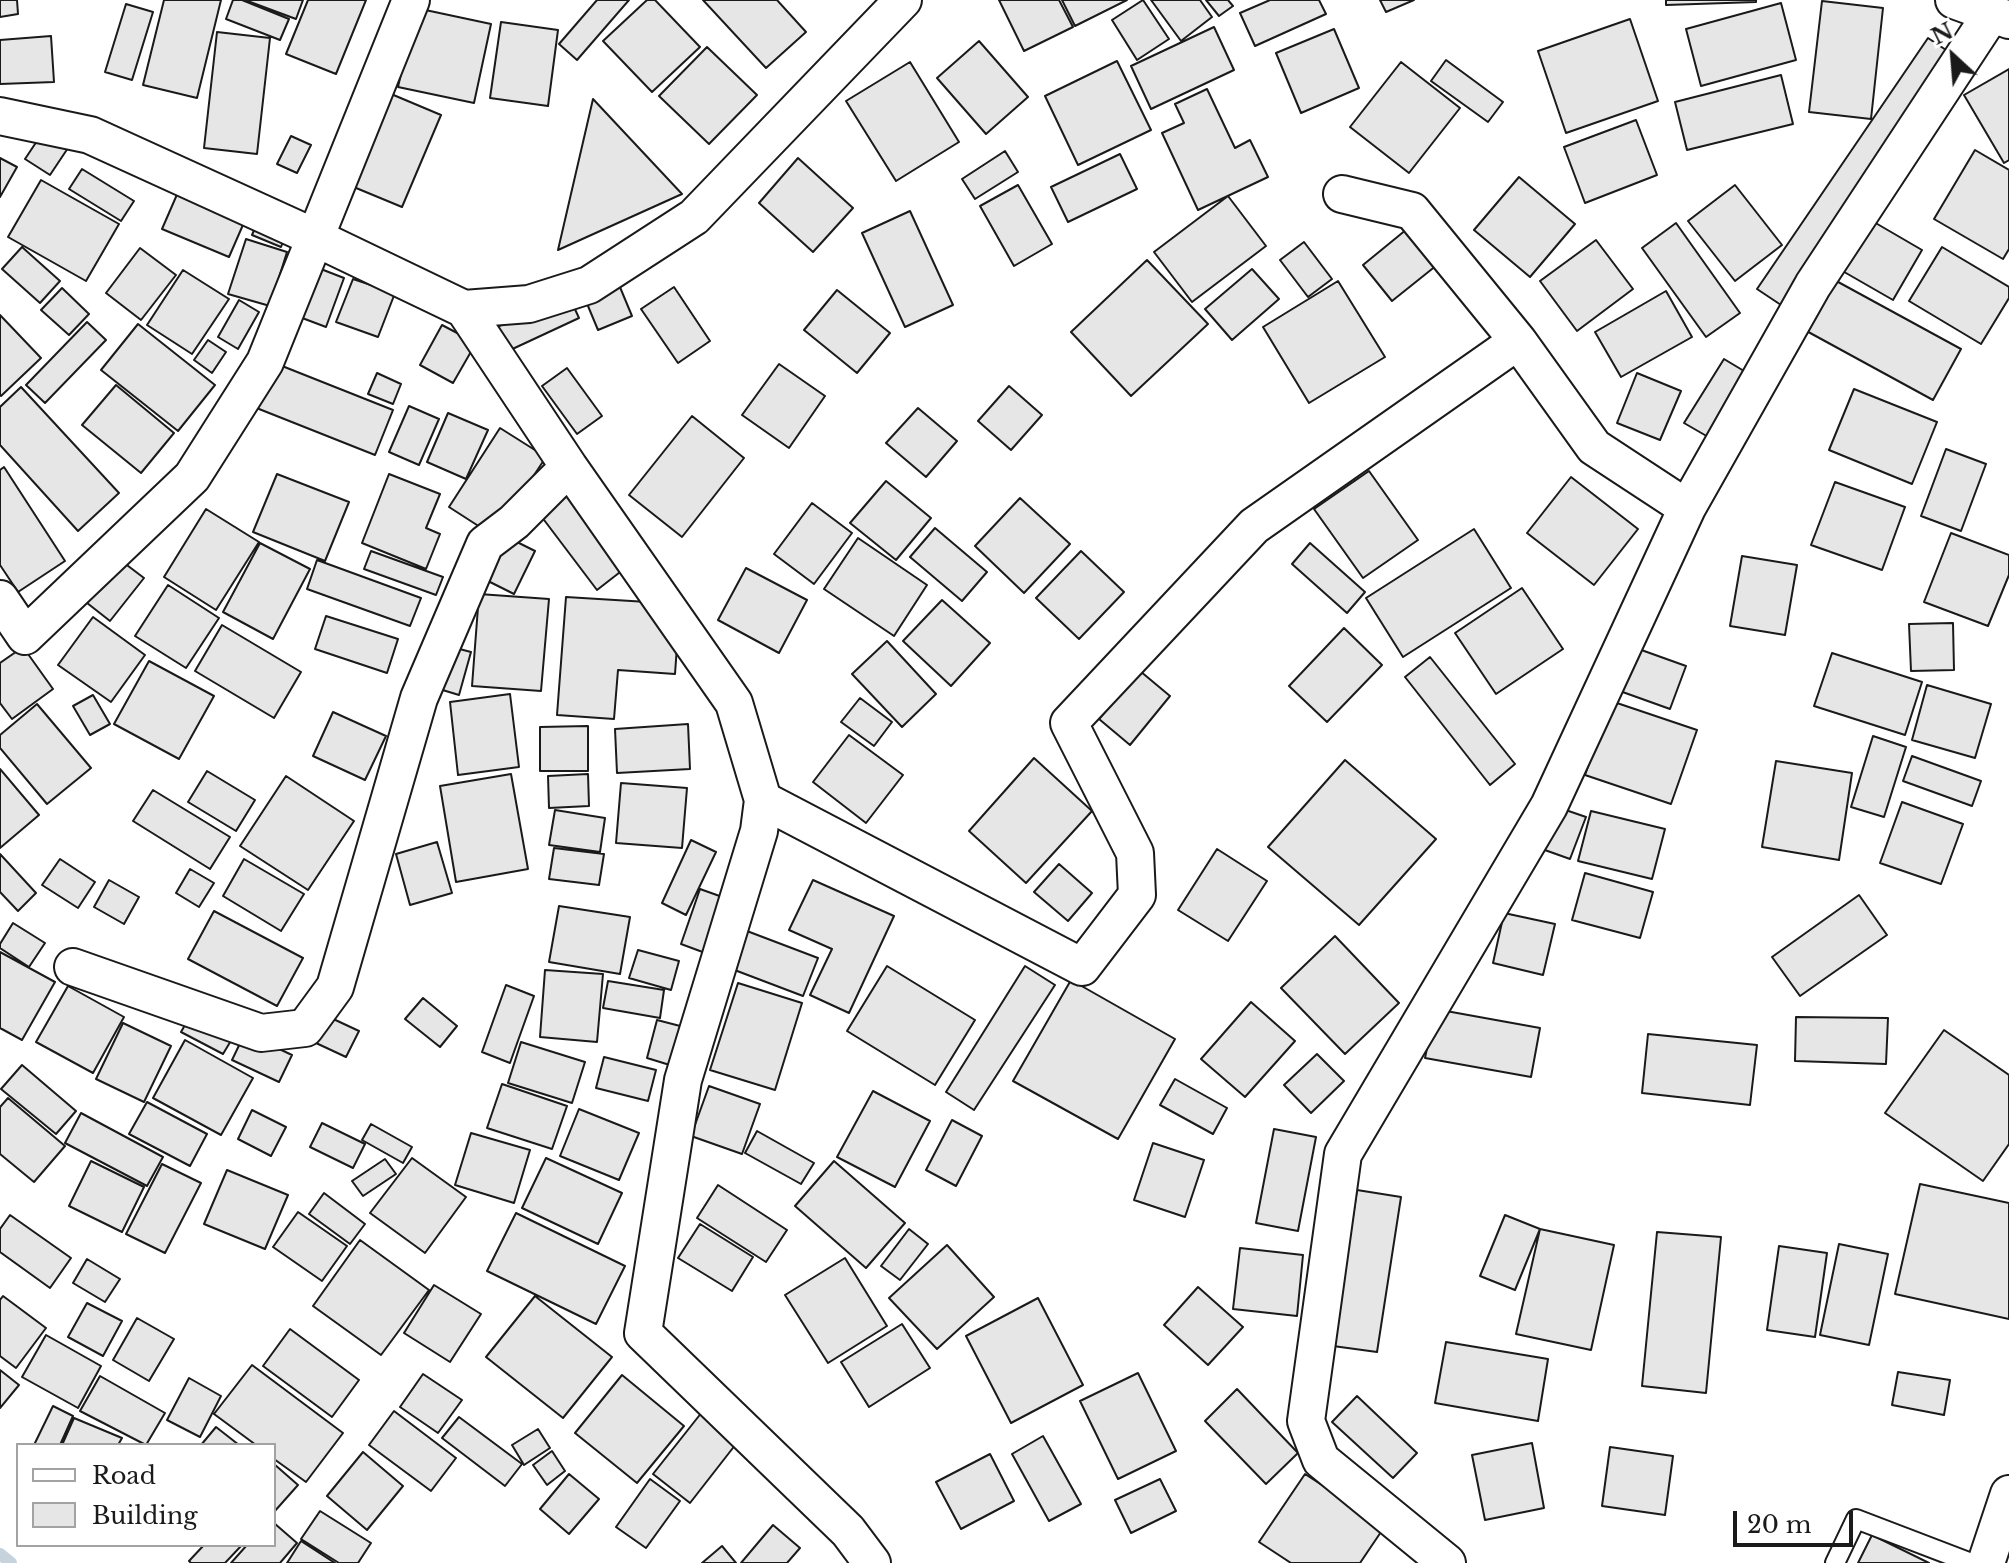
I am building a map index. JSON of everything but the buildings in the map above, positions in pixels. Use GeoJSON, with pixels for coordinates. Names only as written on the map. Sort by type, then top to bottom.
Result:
{"type":"FeatureCollection","features":[{"type":"Feature","properties":{"kind":"street"},"geometry":{"type":"LineString","coordinates":[[0,599],[25,636],[192,477],[265,362],[411,0]]}},
{"type":"Feature","properties":{"kind":"street"},"geometry":{"type":"LineString","coordinates":[[0,116],[90,135],[464,309],[529,304],[589,285],[694,217],[903,0]]}},
{"type":"Feature","properties":{"kind":"street"},"geometry":{"type":"LineString","coordinates":[[1447,1563],[1321,1460],[1306,1421],[1343,1154],[1549,806],[1687,508],[1813,285],[2001,16],[1954,0]]}},
{"type":"Feature","properties":{"kind":"street"},"geometry":{"type":"LineString","coordinates":[[1342,194],[1412,211],[1518,341],[1594,447],[1687,508]]}},
{"type":"Feature","properties":{"kind":"street"},"geometry":{"type":"LineString","coordinates":[[464,309],[569,467],[734,703],[763,800],[759,831],[683,1080],[643,1333],[848,1531],[872,1563]]}},
{"type":"Feature","properties":{"kind":"street"},"geometry":{"type":"LineString","coordinates":[[763,800],[1082,967],[1137,895],[1135,853],[1069,723],[1254,526],[1518,341]]}},
{"type":"Feature","properties":{"kind":"street"},"geometry":{"type":"LineString","coordinates":[[73,967],[261,1033],[305,1028],[335,987],[419,698],[485,544],[514,522],[569,467]]}},
{"type":"Feature","properties":{"kind":"street"},"geometry":{"type":"LineString","coordinates":[[1986,1563],[2009,1494]]}},
{"type":"Feature","properties":{"kind":"lane"},"geometry":{"type":"LineString","coordinates":[[1835,1563],[1856,1519],[1971,1563]]}},
{"type":"Feature","properties":{"kind":"waterway"},"geometry":{"type":"LineString","coordinates":[[0,1554],[11,1563]]}}]}
